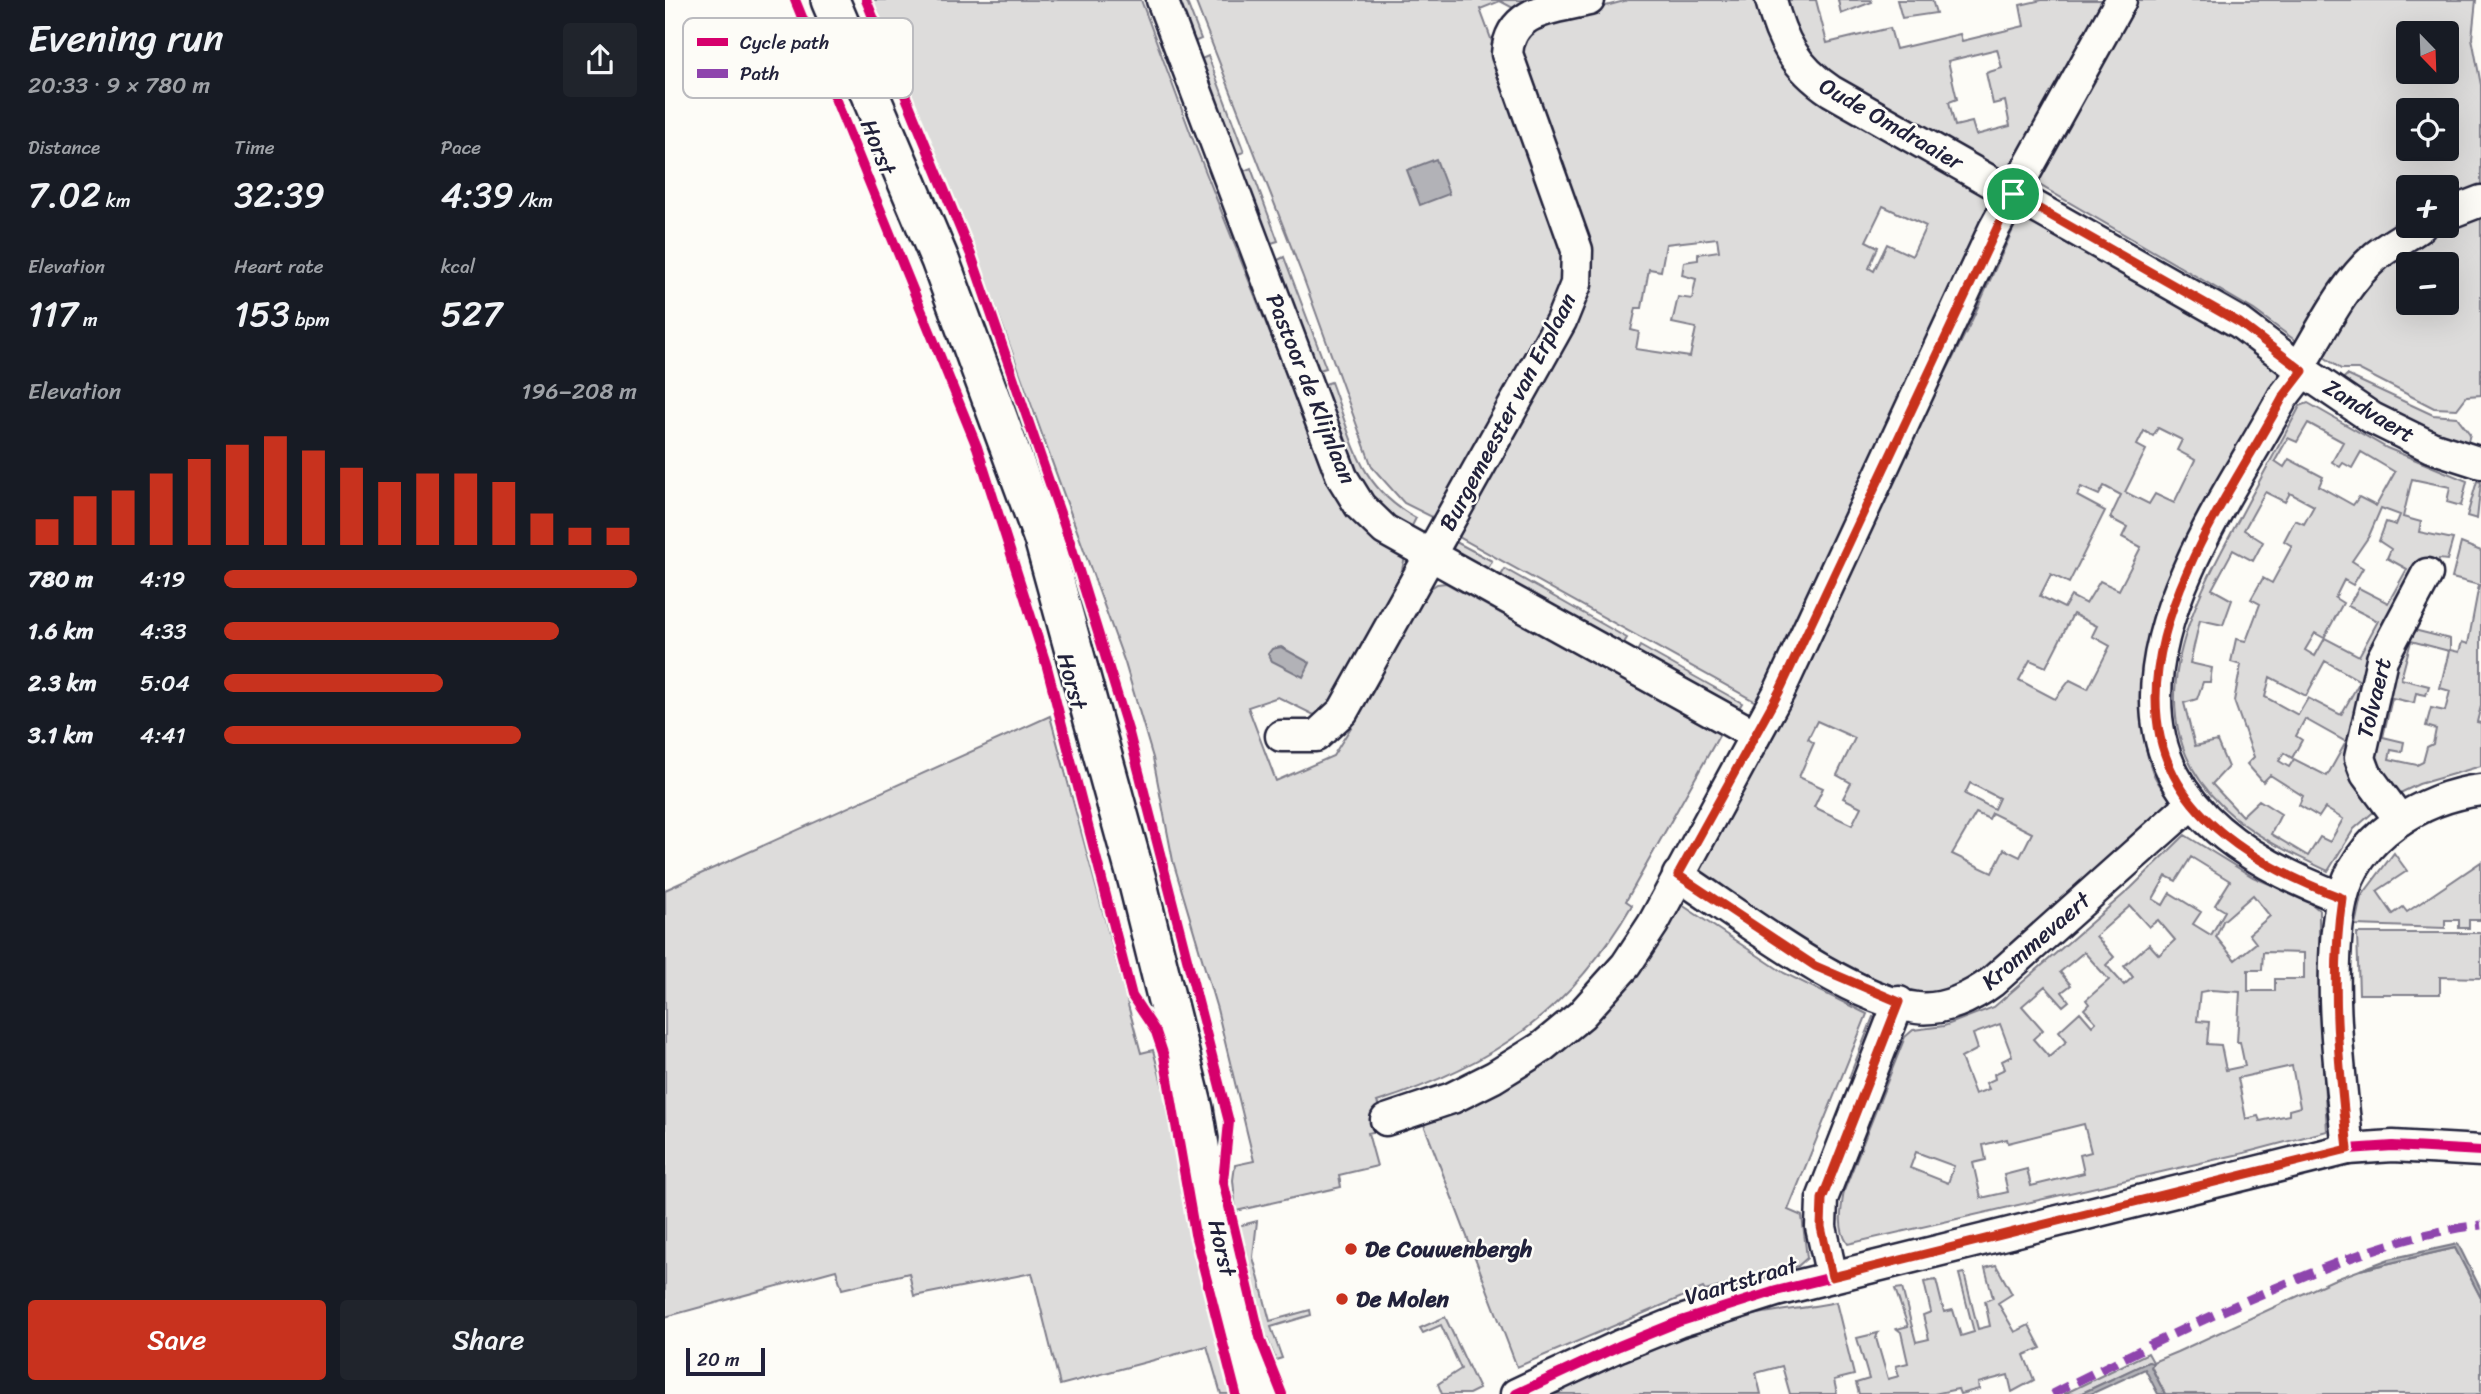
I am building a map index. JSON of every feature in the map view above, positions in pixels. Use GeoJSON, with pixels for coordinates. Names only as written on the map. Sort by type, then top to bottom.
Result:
{"type":"FeatureCollection","features":[{"type":"Feature","properties":{"kind":"street","name":"Horst"},"geometry":{"type":"LineString","coordinates":[[830,0],[838,18]]}},
{"type":"Feature","properties":{"kind":"street","name":"Pastoor de Klijnlaan"},"geometry":{"type":"LineString","coordinates":[[1162,0],[1342,477],[1360,506],[1385,530],[1755,735]]}},
{"type":"Feature","properties":{"kind":"street","name":"Burgemeester van Erplaan"},"geometry":{"type":"LineString","coordinates":[[1280,736],[1316,736],[1343,711],[1561,321],[1576,284],[1577,250],[1507,54],[1508,37],[1517,23],[1535,13],[1588,0]]}},
{"type":"Feature","properties":{"kind":"street","name":"Oude Omdraaier"},"geometry":{"type":"LineString","coordinates":[[1771,0],[1785,45],[1813,79],[2013,194]]}},
{"type":"Feature","properties":{"kind":"street"},"geometry":{"type":"LineString","coordinates":[[1386,1120],[1452,1098],[1494,1077],[1542,1047],[1581,1015],[1626,965],[1653,924],[1779,692],[2013,194],[2121,0]]}},
{"type":"Feature","properties":{"kind":"street","name":"Horst"},"geometry":{"type":"LineString","coordinates":[[871,98],[940,260],[1044,542],[1140,893],[1194,1109],[1216,1245],[1257,1393]]}},
{"type":"Feature","properties":{"kind":"street","name":"Zandvaert"},"geometry":{"type":"LineString","coordinates":[[2013,194],[2240,323],[2304,365],[2372,418],[2431,447],[2481,463]]}},
{"type":"Feature","properties":{"kind":"street"},"geometry":{"type":"LineString","coordinates":[[2459,209],[2481,201]]}},
{"type":"Feature","properties":{"kind":"street"},"geometry":{"type":"LineString","coordinates":[[2342,898],[2313,887],[2255,857],[2190,805],[2165,757],[2155,696],[2163,639],[2188,568],[2338,301],[2376,257],[2404,238]]}},
{"type":"Feature","properties":{"kind":"street","name":"Tolvaert"},"geometry":{"type":"LineString","coordinates":[[2400,820],[2366,774],[2360,758],[2382,659],[2427,574]]}},
{"type":"Feature","properties":{"kind":"street"},"geometry":{"type":"LineString","coordinates":[[2348,1149],[2336,990],[2342,898],[2361,860],[2378,838],[2400,820],[2433,801],[2481,790]]}},
{"type":"Feature","properties":{"kind":"street","name":"Krommevaert"},"geometry":{"type":"LineString","coordinates":[[1678,875],[1815,966],[1899,1002],[1918,1008],[1938,1007],[1979,991],[2190,805]]}},
{"type":"Feature","properties":{"kind":"street"},"geometry":{"type":"LineString","coordinates":[[1832,1277],[1821,1227],[1822,1199],[1899,1002]]}},
{"type":"Feature","properties":{"kind":"street","name":"Vaartstraat"},"geometry":{"type":"LineString","coordinates":[[1516,1394],[1678,1322],[1764,1294],[2348,1149],[2393,1146],[2481,1151]]}},
{"type":"Feature","properties":{"kind":"shaded area"},"geometry":{"type":"Polygon","coordinates":[[[872,0],[1141,0],[1195,145],[1312,439],[1405,557],[1401,574],[1333,707],[1314,715],[1278,697],[1248,707],[1276,781],[1333,756],[1373,692],[1425,592],[1437,584],[1446,583],[1720,734],[1626,901],[1632,905],[1608,943],[1582,976],[1555,1005],[1492,1052],[1457,1071],[1377,1102],[1386,1120],[1382,1130],[1368,1133],[1377,1166],[1339,1175],[1341,1187],[1236,1211],[1233,1180],[1235,1165],[1254,1161],[1217,1009],[1173,861],[1153,758],[1125,663],[978,258],[912,98],[913,18],[879,18],[872,0]]]}},
{"type":"Feature","properties":{"kind":"shaded area"},"geometry":{"type":"Polygon","coordinates":[[[1176,0],[1186,0],[1201,39],[1192,43],[1176,0]]]}},
{"type":"Feature","properties":{"kind":"shaded area"},"geometry":{"type":"Polygon","coordinates":[[[1195,0],[1546,0],[1513,8],[1500,1],[1480,9],[1564,236],[1564,284],[1438,520],[1404,503],[1372,467],[1303,277],[1195,0]]]}},
{"type":"Feature","properties":{"kind":"shaded area"},"geometry":{"type":"Polygon","coordinates":[[[1628,0],[1759,0],[1815,96],[1862,126],[1994,198],[1758,703],[1459,537],[1584,302],[1518,46],[1531,26],[1628,0]],[[1883,206],[1866,241],[1878,247],[1869,268],[1874,271],[1887,244],[1912,256],[1926,226],[1883,206]],[[1717,238],[1666,244],[1661,271],[1649,269],[1642,308],[1636,308],[1631,330],[1639,332],[1636,349],[1690,357],[1696,328],[1672,323],[1678,297],[1692,299],[1696,279],[1682,275],[1684,262],[1698,260],[1698,254],[1719,251],[1717,238]]]}},
{"type":"Feature","properties":{"kind":"shaded area"},"geometry":{"type":"Polygon","coordinates":[[[1783,0],[1816,0],[1827,43],[1890,28],[1896,49],[1960,34],[1962,41],[2024,26],[2020,5],[2042,0],[2107,0],[2013,165],[2002,170],[1987,168],[1827,78],[1801,49],[1783,0]],[[1997,49],[1948,61],[1957,99],[1949,102],[1955,126],[1972,122],[1976,135],[2010,126],[2005,101],[1993,104],[1986,73],[2002,68],[1997,49]]]}},
{"type":"Feature","properties":{"kind":"shaded area"},"geometry":{"type":"Polygon","coordinates":[[[1838,0],[1871,0],[1872,2],[1841,14],[1838,0]]]}},
{"type":"Feature","properties":{"kind":"shaded area"},"geometry":{"type":"Polygon","coordinates":[[[1897,0],[1932,0],[1936,13],[1902,18],[1897,0]]]}},
{"type":"Feature","properties":{"kind":"shaded area"},"geometry":{"type":"Polygon","coordinates":[[[2135,0],[2476,0],[2472,38],[2481,85],[2481,191],[2459,200],[2459,175],[2396,175],[2396,236],[2304,347],[2254,310],[2036,183],[2135,0]]]}},
{"type":"Feature","properties":{"kind":"shaded area"},"geometry":{"type":"Polygon","coordinates":[[[1208,56],[1244,152],[1235,155],[1199,60],[1208,56]]]}},
{"type":"Feature","properties":{"kind":"shaded area"},"geometry":{"type":"Polygon","coordinates":[[[1436,159],[1449,194],[1420,205],[1407,170],[1436,159]]]}},
{"type":"Feature","properties":{"kind":"shaded area"},"geometry":{"type":"Polygon","coordinates":[[[1251,168],[1278,241],[1268,244],[1241,172],[1251,168]]]}},
{"type":"Feature","properties":{"kind":"shaded area"},"geometry":{"type":"Polygon","coordinates":[[[2481,205],[2481,395],[2467,396],[2457,409],[2434,408],[2358,369],[2341,369],[2317,352],[2362,282],[2396,256],[2396,315],[2459,315],[2459,252],[2401,252],[2419,238],[2459,238],[2459,219],[2481,205]]]}},
{"type":"Feature","properties":{"kind":"shaded area"},"geometry":{"type":"Polygon","coordinates":[[[2034,219],[2218,321],[2281,369],[2282,375],[2152,639],[2148,654],[2143,688],[2145,742],[2153,773],[2171,801],[1976,980],[1937,992],[1900,992],[1806,944],[1696,872],[1972,320],[2015,225],[2034,219]],[[2158,428],[2153,436],[2144,431],[2137,445],[2146,450],[2125,492],[2149,504],[2155,494],[2174,503],[2195,460],[2177,450],[2182,440],[2158,428]],[[2104,486],[2099,495],[2081,487],[2077,496],[2105,511],[2069,583],[2051,574],[2040,596],[2064,608],[2071,596],[2086,604],[2100,581],[2119,590],[2141,547],[2122,537],[2127,527],[2110,518],[2121,495],[2104,486]],[[2073,614],[2046,667],[2030,660],[2019,680],[2055,699],[2070,680],[2088,689],[2110,646],[2092,636],[2097,626],[2073,614]],[[1817,721],[1808,739],[1814,743],[1799,777],[1823,788],[1814,807],[1852,825],[1861,807],[1843,798],[1851,783],[1837,775],[1855,738],[1817,721]],[[1970,783],[1965,794],[1994,809],[1999,798],[1970,783]],[[1976,813],[1952,854],[1992,873],[2004,849],[2020,857],[2032,833],[1992,813],[1989,819],[1976,813]]]}},
{"type":"Feature","properties":{"kind":"shaded area"},"geometry":{"type":"Polygon","coordinates":[[[1284,257],[1326,368],[1316,371],[1274,262],[1284,257]]]}},
{"type":"Feature","properties":{"kind":"shaded area"},"geometry":{"type":"Polygon","coordinates":[[[2347,375],[2433,415],[2457,417],[2470,434],[2466,448],[2336,385],[2347,375]]]}},
{"type":"Feature","properties":{"kind":"shaded area"},"geometry":{"type":"Polygon","coordinates":[[[1331,382],[1360,460],[1381,491],[1416,518],[1411,528],[1391,516],[1375,501],[1352,467],[1322,385],[1331,382]]]}},
{"type":"Feature","properties":{"kind":"shaded area"},"geometry":{"type":"Polygon","coordinates":[[[2308,403],[2387,448],[2467,481],[2461,506],[2447,502],[2450,487],[2412,479],[2403,517],[2421,522],[2419,532],[2453,539],[2447,560],[2439,559],[2436,572],[2354,733],[2377,809],[2354,829],[2328,871],[2259,835],[2223,807],[2196,774],[2180,738],[2175,702],[2178,664],[2188,627],[2203,590],[2300,406],[2308,403]],[[2308,423],[2297,442],[2288,438],[2275,461],[2284,467],[2289,459],[2323,477],[2319,486],[2353,505],[2359,497],[2376,506],[2395,472],[2361,452],[2352,468],[2343,463],[2340,467],[2332,462],[2343,442],[2308,423]],[[2265,492],[2244,530],[2263,542],[2253,561],[2233,550],[2212,589],[2232,600],[2223,625],[2200,620],[2190,663],[2212,668],[2210,682],[2203,682],[2197,699],[2184,703],[2195,746],[2217,741],[2228,767],[2212,784],[2242,816],[2259,800],[2281,814],[2271,834],[2308,856],[2320,837],[2330,842],[2343,819],[2325,808],[2319,817],[2299,805],[2303,796],[2270,775],[2263,782],[2247,764],[2254,757],[2234,701],[2241,665],[2231,662],[2236,639],[2246,641],[2260,604],[2251,599],[2263,578],[2272,583],[2292,546],[2284,541],[2295,520],[2304,524],[2314,506],[2290,493],[2285,502],[2265,492]],[[2381,508],[2369,536],[2352,561],[2363,568],[2353,585],[2344,580],[2335,598],[2343,603],[2324,638],[2315,633],[2305,650],[2315,656],[2325,638],[2359,656],[2378,621],[2348,606],[2359,588],[2388,603],[2407,569],[2387,558],[2391,549],[2379,541],[2386,522],[2396,525],[2400,515],[2381,508]],[[2325,661],[2306,696],[2270,677],[2265,697],[2298,715],[2308,698],[2341,715],[2360,681],[2325,661]],[[2305,719],[2296,736],[2302,740],[2292,758],[2284,753],[2279,761],[2289,767],[2294,759],[2327,776],[2346,742],[2305,719]]]}},
{"type":"Feature","properties":{"kind":"shaded area"},"geometry":{"type":"Polygon","coordinates":[[[2477,481],[2481,482],[2477,519],[2467,516],[2477,481]]]}},
{"type":"Feature","properties":{"kind":"shaded area"},"geometry":{"type":"Polygon","coordinates":[[[1456,542],[1492,561],[1488,569],[1452,550],[1456,542]]]}},
{"type":"Feature","properties":{"kind":"shaded area"},"geometry":{"type":"Polygon","coordinates":[[[2461,543],[2481,551],[2481,706],[2477,722],[2481,723],[2481,766],[2419,784],[2394,796],[2373,769],[2380,715],[2406,628],[2450,639],[2450,650],[2459,652],[2462,642],[2468,644],[2479,585],[2452,578],[2461,543]],[[2411,641],[2401,679],[2429,686],[2426,695],[2416,693],[2414,703],[2392,698],[2383,737],[2404,742],[2402,752],[2391,750],[2389,759],[2417,765],[2423,762],[2427,747],[2433,744],[2436,729],[2426,726],[2431,708],[2445,711],[2450,691],[2440,688],[2449,651],[2411,641]]]}},
{"type":"Feature","properties":{"kind":"shaded area"},"geometry":{"type":"Polygon","coordinates":[[[1505,569],[1627,638],[1622,646],[1500,577],[1505,569]]]}},
{"type":"Feature","properties":{"kind":"shaded area"},"geometry":{"type":"Polygon","coordinates":[[[1640,646],[1742,703],[1736,713],[1635,655],[1640,646]]]}},
{"type":"Feature","properties":{"kind":"shaded area"},"geometry":{"type":"Polygon","coordinates":[[[1281,647],[1310,663],[1303,677],[1272,661],[1268,654],[1272,649],[1281,647]]]}},
{"type":"Feature","properties":{"kind":"shaded area"},"geometry":{"type":"Polygon","coordinates":[[[1050,716],[1141,1053],[1153,1050],[1166,1099],[1191,1233],[1230,1394],[1221,1394],[1207,1346],[1060,1385],[1032,1273],[914,1296],[909,1273],[842,1289],[836,1270],[665,1317],[665,890],[1050,716]]]}},
{"type":"Feature","properties":{"kind":"shaded area"},"geometry":{"type":"Polygon","coordinates":[[[2185,835],[2253,877],[2307,900],[2319,910],[2319,990],[2327,1131],[2244,1153],[1848,1244],[1841,1225],[1844,1191],[1905,1037],[1913,1030],[1944,1026],[1994,1007],[2131,888],[2185,835]],[[2191,857],[2176,881],[2166,876],[2153,899],[2163,905],[2170,893],[2201,912],[2193,924],[2211,935],[2225,911],[2215,905],[2230,881],[2191,857]],[[2253,895],[2223,921],[2216,937],[2235,960],[2256,943],[2249,934],[2270,916],[2253,895]],[[2130,906],[2096,936],[2114,957],[2106,965],[2124,985],[2133,977],[2124,966],[2149,944],[2159,955],[2175,940],[2158,920],[2149,927],[2130,906]],[[2084,952],[2060,972],[2071,985],[2062,992],[2069,1001],[2063,1006],[2045,986],[2022,1006],[2043,1030],[2033,1039],[2049,1057],[2067,1041],[2059,1031],[2080,1012],[2092,1026],[2096,1022],[2084,1009],[2089,1004],[2086,1000],[2109,980],[2084,952]],[[2263,952],[2262,970],[2248,970],[2248,991],[2275,991],[2275,979],[2304,979],[2304,953],[2263,952]],[[2200,992],[2197,1021],[2209,1022],[2207,1044],[2221,1045],[2226,1070],[2245,1066],[2240,1042],[2237,1042],[2240,992],[2200,992]],[[2000,1024],[1973,1034],[1978,1049],[1961,1058],[1975,1094],[1989,1089],[1986,1083],[1995,1079],[1994,1074],[2005,1069],[2002,1061],[2012,1056],[2000,1024]],[[2292,1066],[2238,1078],[2246,1119],[2258,1116],[2260,1121],[2289,1115],[2289,1110],[2300,1107],[2292,1066]],[[2084,1124],[2008,1143],[2007,1139],[1983,1145],[1986,1160],[1973,1163],[1981,1198],[2008,1192],[2004,1175],[2027,1169],[2031,1186],[2084,1173],[2080,1155],[2091,1152],[2084,1124]],[[1916,1152],[1910,1168],[1948,1183],[1954,1166],[1916,1152]]]}},
{"type":"Feature","properties":{"kind":"shaded area"},"geometry":{"type":"Polygon","coordinates":[[[2394,853],[2407,871],[2377,891],[2393,914],[2403,907],[2407,912],[2481,862],[2481,920],[2469,920],[2469,928],[2459,928],[2459,920],[2445,920],[2445,928],[2355,925],[2361,897],[2394,853]]]}},
{"type":"Feature","properties":{"kind":"shaded area"},"geometry":{"type":"Polygon","coordinates":[[[1679,903],[1784,973],[1867,1014],[1788,1210],[1802,1216],[1807,1258],[1798,1266],[1705,1291],[1703,1288],[1517,1367],[1423,1122],[1493,1091],[1679,903]]]}},
{"type":"Feature","properties":{"kind":"shaded area"},"geometry":{"type":"Polygon","coordinates":[[[2357,933],[2481,933],[2481,978],[2440,977],[2440,994],[2359,994],[2357,933]]]}},
{"type":"Feature","properties":{"kind":"shaded area"},"geometry":{"type":"Polygon","coordinates":[[[1873,1017],[1879,1020],[1857,1081],[1849,1078],[1873,1017]]]}},
{"type":"Feature","properties":{"kind":"shaded area"},"geometry":{"type":"Polygon","coordinates":[[[1257,1221],[1253,1257],[1270,1321],[1310,1310],[1311,1315],[1271,1327],[1282,1358],[1276,1360],[1266,1335],[1238,1226],[1257,1221]]]}},
{"type":"Feature","properties":{"kind":"shaded area"},"geometry":{"type":"Polygon","coordinates":[[[2458,1244],[2481,1290],[2481,1298],[2455,1248],[2360,1270],[2389,1259],[2458,1244]]]}},
{"type":"Feature","properties":{"kind":"shaded area"},"geometry":{"type":"Polygon","coordinates":[[[2455,1248],[2481,1298],[2481,1394],[2165,1394],[2149,1362],[2080,1394],[2064,1394],[2148,1353],[2153,1362],[2177,1352],[2333,1280],[2360,1270],[2455,1248]]]}},
{"type":"Feature","properties":{"kind":"shaded area"},"geometry":{"type":"Polygon","coordinates":[[[1996,1265],[2012,1294],[1998,1303],[2015,1332],[2029,1325],[2041,1348],[2024,1355],[2034,1380],[2012,1392],[2008,1375],[1978,1383],[1979,1389],[1960,1394],[1958,1389],[1934,1394],[1859,1394],[1856,1383],[1869,1379],[1857,1338],[1878,1333],[1876,1338],[1888,1379],[1899,1376],[1896,1366],[1908,1363],[1901,1332],[1897,1329],[1908,1326],[1895,1289],[1902,1288],[1916,1342],[1929,1339],[1923,1315],[1931,1312],[1924,1282],[1936,1280],[1944,1312],[1953,1310],[1961,1336],[1974,1332],[1959,1274],[1964,1273],[1978,1329],[1990,1326],[1985,1301],[1993,1298],[1985,1268],[1996,1265]]]}},
{"type":"Feature","properties":{"kind":"shaded area"},"geometry":{"type":"Polygon","coordinates":[[[1836,1302],[1854,1375],[1834,1380],[1837,1394],[1790,1394],[1782,1366],[1756,1373],[1761,1394],[1549,1394],[1641,1352],[1712,1326],[1762,1313],[1836,1302]]]}},
{"type":"Feature","properties":{"kind":"shaded area"},"geometry":{"type":"Polygon","coordinates":[[[1445,1317],[1479,1389],[1469,1394],[1442,1394],[1438,1384],[1461,1369],[1441,1325],[1423,1333],[1420,1328],[1445,1317]]]}},
{"type":"Feature","properties":{"kind":"shaded area"},"geometry":{"type":"Polygon","coordinates":[[[2148,1362],[2153,1363],[2151,1367],[2165,1394],[2158,1394],[2145,1369],[2091,1394],[2080,1394],[2148,1362]]]}},
{"type":"Feature","properties":{"kind":"marked path"},"geometry":{"type":"LineString","coordinates":[[2052,1394],[2192,1325],[2327,1267],[2377,1248],[2428,1234],[2481,1225]]}},
{"type":"Feature","properties":{"kind":"cycle path"},"geometry":{"type":"LineString","coordinates":[[795,0],[802,18]]}},
{"type":"Feature","properties":{"kind":"cycle path"},"geometry":{"type":"LineString","coordinates":[[866,0],[873,18]]}},
{"type":"Feature","properties":{"kind":"cycle path"},"geometry":{"type":"LineString","coordinates":[[835,98],[977,447],[1047,667],[1132,996],[1156,1032],[1164,1056],[1195,1234],[1236,1394]]}},
{"type":"Feature","properties":{"kind":"cycle path"},"geometry":{"type":"LineString","coordinates":[[906,98],[971,255],[1070,542],[1129,733],[1229,1122],[1223,1181],[1261,1341],[1282,1394]]}},
{"type":"Feature","properties":{"kind":"cycle path"},"geometry":{"type":"LineString","coordinates":[[1516,1394],[1678,1322],[1776,1291],[2348,1149],[2393,1146],[2481,1151]]}},
{"type":"Feature","properties":{"kind":"place","name":"De Couwenbergh"},"geometry":{"type":"Point","coordinates":[1351,1249]}},
{"type":"Feature","properties":{"kind":"place","name":"De Molen"},"geometry":{"type":"Point","coordinates":[1342,1299]}},
{"type":"Feature","properties":{"kind":"route"},"geometry":{"type":"LineString","coordinates":[[2013,194],[2240,323],[2303,371],[2283,397],[2188,568],[2163,639],[2155,696],[2165,757],[2190,805],[2255,857],[2313,887],[2342,898],[2336,990],[2348,1149],[1832,1277],[1821,1227],[1822,1199],[1899,1002],[1847,982],[1815,966],[1678,875],[1779,692],[1994,229],[2013,194]]}}]}
